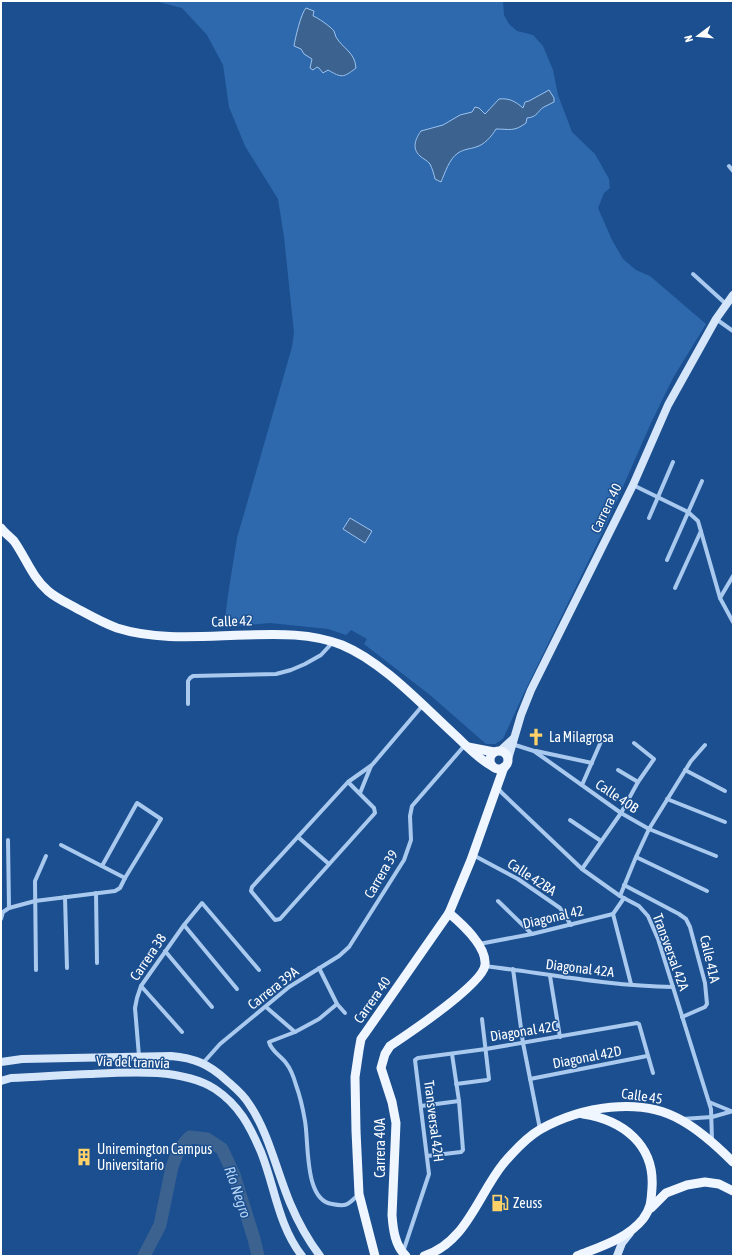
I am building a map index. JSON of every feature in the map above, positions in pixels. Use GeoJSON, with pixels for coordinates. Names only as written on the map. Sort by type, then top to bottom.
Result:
{"type":"FeatureCollection","features":[{"type":"Feature","properties":{"kind":"main road","name":"Carrera 40"},"geometry":{"type":"LineString","coordinates":[[508,759],[512,741],[521,715],[532,690],[633,485],[668,405],[716,319],[733,295]]}},
{"type":"Feature","properties":{"kind":"main road","name":"Calle 42"},"geometry":{"type":"LineString","coordinates":[[1,528],[14,541],[38,580],[48,591],[83,612],[117,628],[160,636],[180,637],[274,634],[320,638],[334,642],[356,652],[397,681],[474,754],[493,767]]}},
{"type":"Feature","properties":{"kind":"main road","name":"Carrera 40"},"geometry":{"type":"LineString","coordinates":[[497,752],[512,741]]}},
{"type":"Feature","properties":{"kind":"main road"},"geometry":{"type":"LineString","coordinates":[[466,746],[505,753],[508,762],[504,767],[499,769],[493,767]]}},
{"type":"Feature","properties":{"kind":"main road"},"geometry":{"type":"LineString","coordinates":[[497,752],[490,758],[498,783]]}},
{"type":"Feature","properties":{"kind":"main road","name":"Carrera 40"},"geometry":{"type":"LineString","coordinates":[[375,1256],[359,1194],[354,1086],[361,1040],[449,913],[473,855],[504,767]]}},
{"type":"Feature","properties":{"kind":"main road"},"geometry":{"type":"LineString","coordinates":[[449,913],[478,944],[485,966]]}},
{"type":"Feature","properties":{"kind":"main road","name":"Carrera 40A"},"geometry":{"type":"LineString","coordinates":[[404,1255],[397,1244],[393,1230],[392,1215],[396,1123],[392,1102],[382,1074],[382,1062],[390,1046],[464,991],[480,975],[485,966]]}},
{"type":"Feature","properties":{"kind":"main road","name":"Vía del tranvía"},"geometry":{"type":"LineString","coordinates":[[1,1062],[22,1059],[177,1056],[203,1063],[218,1073],[243,1095],[256,1115],[290,1204],[301,1227],[320,1256]]}},
{"type":"Feature","properties":{"kind":"main road","name":"Vía del tranvía"},"geometry":{"type":"LineString","coordinates":[[1,1081],[11,1078],[138,1072],[184,1078],[205,1084],[215,1090],[236,1108],[247,1121],[263,1159],[280,1214],[290,1236],[302,1256]]}},
{"type":"Feature","properties":{"kind":"main road","name":"Calle 45"},"geometry":{"type":"LineString","coordinates":[[424,1256],[433,1253],[448,1243],[460,1231],[503,1164],[523,1143],[540,1130],[579,1114],[610,1106],[624,1106],[660,1111],[681,1119],[712,1140],[733,1162]]}},
{"type":"Feature","properties":{"kind":"main road"},"geometry":{"type":"LineString","coordinates":[[579,1114],[598,1117],[611,1122],[628,1132],[638,1141],[645,1153],[650,1168],[652,1182],[651,1208]]}},
{"type":"Feature","properties":{"kind":"main road"},"geometry":{"type":"LineString","coordinates":[[617,1256],[622,1243],[632,1230],[666,1193],[687,1185],[705,1182],[719,1184],[733,1191]]}},
{"type":"Feature","properties":{"kind":"main road"},"geometry":{"type":"LineString","coordinates":[[577,1256],[610,1242],[632,1230]]}},
{"type":"Feature","properties":{"kind":"street"},"geometry":{"type":"LineString","coordinates":[[729,166],[733,171]]}},
{"type":"Feature","properties":{"kind":"street"},"geometry":{"type":"LineString","coordinates":[[693,274],[727,304]]}},
{"type":"Feature","properties":{"kind":"street"},"geometry":{"type":"LineString","coordinates":[[716,319],[733,331]]}},
{"type":"Feature","properties":{"kind":"street"},"geometry":{"type":"LineString","coordinates":[[649,518],[673,462]]}},
{"type":"Feature","properties":{"kind":"street"},"geometry":{"type":"LineString","coordinates":[[667,560],[702,481]]}},
{"type":"Feature","properties":{"kind":"street"},"geometry":{"type":"LineString","coordinates":[[633,485],[688,512],[698,521],[720,598],[733,622]]}},
{"type":"Feature","properties":{"kind":"street"},"geometry":{"type":"LineString","coordinates":[[675,588],[701,531]]}},
{"type":"Feature","properties":{"kind":"street"},"geometry":{"type":"LineString","coordinates":[[720,598],[733,576]]}},
{"type":"Feature","properties":{"kind":"street"},"geometry":{"type":"LineString","coordinates":[[188,704],[188,681],[193,676],[276,674],[305,664],[321,655],[334,642]]}},
{"type":"Feature","properties":{"kind":"street"},"geometry":{"type":"LineString","coordinates":[[348,782],[375,810],[375,813],[278,920],[275,920],[251,891],[251,888],[348,782],[372,765],[423,705]]}},
{"type":"Feature","properties":{"kind":"street"},"geometry":{"type":"LineString","coordinates":[[582,785],[603,737]]}},
{"type":"Feature","properties":{"kind":"street","name":"Calle 40B"},"geometry":{"type":"LineString","coordinates":[[512,741],[534,751],[621,813],[649,829],[716,856]]}},
{"type":"Feature","properties":{"kind":"street"},"geometry":{"type":"LineString","coordinates":[[582,868],[621,813],[638,782],[654,759],[634,743]]}},
{"type":"Feature","properties":{"kind":"street"},"geometry":{"type":"LineString","coordinates":[[620,896],[649,829],[685,770],[705,745]]}},
{"type":"Feature","properties":{"kind":"street","name":"Carrera 39"},"geometry":{"type":"LineString","coordinates":[[358,934],[404,860],[410,840],[410,816],[412,806],[466,746]]}},
{"type":"Feature","properties":{"kind":"street"},"geometry":{"type":"LineString","coordinates":[[534,751],[592,763]]}},
{"type":"Feature","properties":{"kind":"street"},"geometry":{"type":"LineString","coordinates":[[360,793],[372,765]]}},
{"type":"Feature","properties":{"kind":"street"},"geometry":{"type":"LineString","coordinates":[[618,770],[638,782]]}},
{"type":"Feature","properties":{"kind":"street"},"geometry":{"type":"LineString","coordinates":[[685,770],[725,791]]}},
{"type":"Feature","properties":{"kind":"street","name":"Transversal 42A"},"geometry":{"type":"LineString","coordinates":[[498,783],[502,794],[582,868],[620,896],[640,906],[648,916],[658,939],[709,1102],[712,1117],[712,1140]]}},
{"type":"Feature","properties":{"kind":"street"},"geometry":{"type":"LineString","coordinates":[[667,799],[725,822]]}},
{"type":"Feature","properties":{"kind":"street"},"geometry":{"type":"LineString","coordinates":[[1,919],[3,912],[9,908],[34,901],[115,892],[120,888],[161,818],[137,803],[102,866]]}},
{"type":"Feature","properties":{"kind":"street"},"geometry":{"type":"LineString","coordinates":[[570,820],[601,841]]}},
{"type":"Feature","properties":{"kind":"street"},"geometry":{"type":"LineString","coordinates":[[298,837],[329,864]]}},
{"type":"Feature","properties":{"kind":"street"},"geometry":{"type":"LineString","coordinates":[[8,840],[9,908]]}},
{"type":"Feature","properties":{"kind":"street"},"geometry":{"type":"LineString","coordinates":[[61,845],[125,878]]}},
{"type":"Feature","properties":{"kind":"street","name":"Calle 42BA"},"geometry":{"type":"LineString","coordinates":[[473,855],[518,879],[560,908],[571,925]]}},
{"type":"Feature","properties":{"kind":"street"},"geometry":{"type":"LineString","coordinates":[[36,970],[34,901],[35,881],[46,856]]}},
{"type":"Feature","properties":{"kind":"street"},"geometry":{"type":"LineString","coordinates":[[636,857],[707,891]]}},
{"type":"Feature","properties":{"kind":"street","name":"Transversal 42A"},"geometry":{"type":"LineString","coordinates":[[624,885],[686,919]]}},
{"type":"Feature","properties":{"kind":"street"},"geometry":{"type":"LineString","coordinates":[[96,893],[97,963]]}},
{"type":"Feature","properties":{"kind":"street"},"geometry":{"type":"LineString","coordinates":[[65,897],[67,968]]}},
{"type":"Feature","properties":{"kind":"street"},"geometry":{"type":"LineString","coordinates":[[624,898],[613,914],[632,984]]}},
{"type":"Feature","properties":{"kind":"street"},"geometry":{"type":"LineString","coordinates":[[498,901],[532,934]]}},
{"type":"Feature","properties":{"kind":"street","name":"Carrera 38"},"geometry":{"type":"LineString","coordinates":[[139,1056],[135,1008],[141,986],[184,925],[202,903],[259,970]]}},
{"type":"Feature","properties":{"kind":"street","name":"Diagonal 42"},"geometry":{"type":"LineString","coordinates":[[478,944],[532,934],[613,914]]}},
{"type":"Feature","properties":{"kind":"street","name":"Calle 41A"},"geometry":{"type":"LineString","coordinates":[[682,1017],[705,1007],[707,1004],[705,983],[693,935],[686,919]]}},
{"type":"Feature","properties":{"kind":"street"},"geometry":{"type":"LineString","coordinates":[[184,925],[237,989]]}},
{"type":"Feature","properties":{"kind":"street","name":"Carrera 39A"},"geometry":{"type":"LineString","coordinates":[[203,1063],[220,1044],[289,987],[339,956],[349,947],[358,934]]}},
{"type":"Feature","properties":{"kind":"street"},"geometry":{"type":"LineString","coordinates":[[165,951],[212,1007]]}},
{"type":"Feature","properties":{"kind":"street","name":"Diagonal 42A"},"geometry":{"type":"LineString","coordinates":[[485,966],[513,969],[550,976],[673,987]]}},
{"type":"Feature","properties":{"kind":"street"},"geometry":{"type":"LineString","coordinates":[[318,968],[337,1004],[345,1013]]}},
{"type":"Feature","properties":{"kind":"street"},"geometry":{"type":"LineString","coordinates":[[513,969],[523,1043],[540,1130]]}},
{"type":"Feature","properties":{"kind":"street"},"geometry":{"type":"LineString","coordinates":[[550,976],[560,1037]]}},
{"type":"Feature","properties":{"kind":"street"},"geometry":{"type":"LineString","coordinates":[[141,986],[182,1032]]}},
{"type":"Feature","properties":{"kind":"street"},"geometry":{"type":"LineString","coordinates":[[337,1004],[319,1019],[295,1032],[269,1042],[270,1047],[287,1064],[296,1084],[305,1121],[312,1180],[315,1191],[320,1200],[327,1204],[342,1206],[350,1204],[359,1194]]}},
{"type":"Feature","properties":{"kind":"street"},"geometry":{"type":"LineString","coordinates":[[266,1007],[295,1032]]}},
{"type":"Feature","properties":{"kind":"street"},"geometry":{"type":"LineString","coordinates":[[456,1084],[489,1079],[482,1019]]}},
{"type":"Feature","properties":{"kind":"street","name":"Diagonal 42C"},"geometry":{"type":"LineString","coordinates":[[415,1060],[418,1058],[486,1049],[637,1023],[639,1024],[647,1056]]}},
{"type":"Feature","properties":{"kind":"street"},"geometry":{"type":"LineString","coordinates":[[427,1156],[461,1152],[463,1150],[459,1101],[452,1054]]}},
{"type":"Feature","properties":{"kind":"street"},"geometry":{"type":"LineString","coordinates":[[647,1056],[653,1073]]}},
{"type":"Feature","properties":{"kind":"street","name":"Diagonal 42D"},"geometry":{"type":"LineString","coordinates":[[530,1079],[647,1056]]}},
{"type":"Feature","properties":{"kind":"street","name":"Transversal 42H"},"geometry":{"type":"LineString","coordinates":[[404,1255],[429,1174],[415,1060]]}},
{"type":"Feature","properties":{"kind":"street"},"geometry":{"type":"LineString","coordinates":[[421,1106],[459,1101]]}},
{"type":"Feature","properties":{"kind":"street"},"geometry":{"type":"LineString","coordinates":[[709,1102],[732,1111]]}},
{"type":"Feature","properties":{"kind":"street"},"geometry":{"type":"LineString","coordinates":[[681,1119],[712,1117],[732,1111]]}},
{"type":"Feature","properties":{"kind":"shaded area"},"geometry":{"type":"Polygon","coordinates":[[[155,1],[503,1],[504,15],[509,24],[517,31],[533,35],[543,46],[553,70],[558,95],[572,132],[595,154],[609,179],[610,188],[604,193],[598,208],[612,240],[623,259],[636,270],[650,276],[706,324],[673,378],[651,423],[608,521],[503,739],[495,744],[486,744],[430,695],[364,644],[367,639],[351,630],[346,635],[328,629],[270,623],[224,627],[237,538],[292,347],[294,333],[284,237],[278,199],[245,146],[229,107],[223,65],[207,35],[182,8],[155,1]]]}},
{"type":"Feature","properties":{"kind":"shaded area"},"geometry":{"type":"Polygon","coordinates":[[[306,8],[314,11],[313,16],[324,22],[334,31],[336,37],[351,54],[356,68],[348,74],[340,76],[328,70],[323,73],[317,67],[313,70],[310,68],[312,59],[304,54],[301,49],[294,46],[300,20],[306,8]]]}},
{"type":"Feature","properties":{"kind":"shaded area"},"geometry":{"type":"Polygon","coordinates":[[[549,90],[554,98],[554,102],[545,106],[537,114],[527,118],[526,123],[522,126],[512,129],[496,129],[482,144],[458,153],[450,162],[441,182],[435,179],[428,161],[417,153],[415,143],[421,131],[443,125],[460,115],[472,112],[475,107],[479,108],[485,114],[499,99],[512,100],[523,108],[525,102],[549,90]]]}},
{"type":"Feature","properties":{"kind":"shaded area"},"geometry":{"type":"Polygon","coordinates":[[[350,518],[372,531],[365,543],[343,529],[350,518]]]}},
{"type":"Feature","properties":{"kind":"waterway","name":"Río Negro"},"geometry":{"type":"LineString","coordinates":[[144,1256],[160,1225],[172,1167],[179,1149],[190,1137],[207,1139],[222,1149],[234,1175],[258,1256]]}},
{"type":"Feature","properties":{"kind":"place","name":"La Milagrosa"},"geometry":{"type":"Point","coordinates":[536,737]}},
{"type":"Feature","properties":{"kind":"place","name":"Uniremington Campus Universitario"},"geometry":{"type":"Point","coordinates":[84,1157]}},
{"type":"Feature","properties":{"kind":"place","name":"Zeuss"},"geometry":{"type":"Point","coordinates":[500,1203]}}]}
